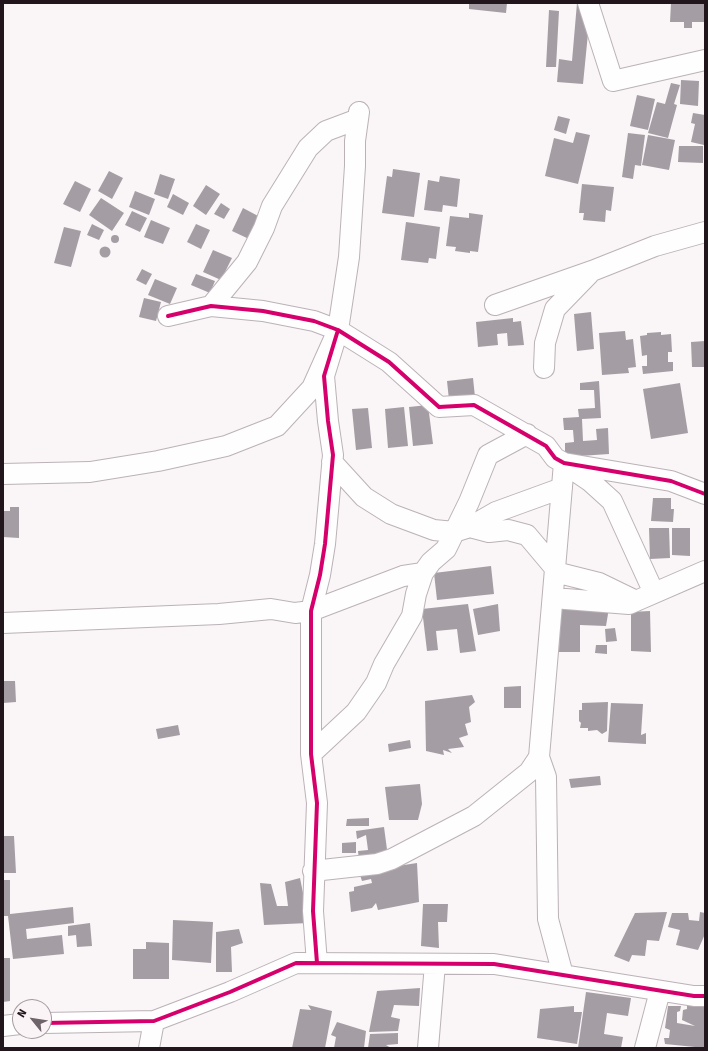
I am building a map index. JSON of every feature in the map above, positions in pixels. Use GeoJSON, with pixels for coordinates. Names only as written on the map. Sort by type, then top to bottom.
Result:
{"type":"FeatureCollection","features":[{"type":"Feature","properties":{"kind":"street"},"geometry":{"type":"LineString","coordinates":[[588,3],[613,81],[705,60]]}},
{"type":"Feature","properties":{"kind":"street"},"geometry":{"type":"LineString","coordinates":[[211,306],[247,262],[264,228],[272,206],[308,148],[326,131],[359,115],[355,141],[355,166],[349,257],[338,330],[324,376],[333,455],[325,544],[320,575],[311,611],[311,754],[317,803],[313,871],[313,911],[317,963]]}},
{"type":"Feature","properties":{"kind":"street"},"geometry":{"type":"LineString","coordinates":[[495,305],[592,271],[656,246],[705,232]]}},
{"type":"Feature","properties":{"kind":"street"},"geometry":{"type":"LineString","coordinates":[[544,368],[545,343],[555,309],[592,271]]}},
{"type":"Feature","properties":{"kind":"street"},"geometry":{"type":"LineString","coordinates":[[168,316],[211,306],[263,311],[314,321],[338,330],[389,362],[439,407],[474,405],[527,434],[546,446],[555,458],[591,482],[612,501],[645,597]]}},
{"type":"Feature","properties":{"kind":"street"},"geometry":{"type":"LineString","coordinates":[[3,474],[90,472],[158,461],[226,446],[277,426],[312,388],[338,330]]}},
{"type":"Feature","properties":{"kind":"street"},"geometry":{"type":"LineString","coordinates":[[462,530],[469,502],[488,455],[527,434]]}},
{"type":"Feature","properties":{"kind":"street"},"geometry":{"type":"LineString","coordinates":[[332,462],[364,497],[391,514],[434,530],[489,532],[508,530],[527,535],[560,573],[645,597]]}},
{"type":"Feature","properties":{"kind":"street"},"geometry":{"type":"LineString","coordinates":[[563,975],[548,919],[546,777],[539,757],[564,464]]}},
{"type":"Feature","properties":{"kind":"street"},"geometry":{"type":"LineString","coordinates":[[564,464],[671,481],[702,493]]}},
{"type":"Feature","properties":{"kind":"street"},"geometry":{"type":"LineString","coordinates":[[311,754],[356,712],[376,682],[384,664],[412,616],[416,594],[423,573],[431,562],[446,549],[462,530],[496,512],[562,488]]}},
{"type":"Feature","properties":{"kind":"street"},"geometry":{"type":"LineString","coordinates":[[553,598],[629,604],[705,571]]}},
{"type":"Feature","properties":{"kind":"street"},"geometry":{"type":"LineString","coordinates":[[3,623],[219,614],[271,609],[295,613],[311,611],[403,576],[423,573]]}},
{"type":"Feature","properties":{"kind":"street"},"geometry":{"type":"LineString","coordinates":[[313,871],[377,864],[392,860],[474,816],[529,772],[539,757]]}},
{"type":"Feature","properties":{"kind":"street"},"geometry":{"type":"LineString","coordinates":[[52,1023],[154,1021],[230,992],[296,963],[494,964],[660,991],[694,996],[705,996]]}},
{"type":"Feature","properties":{"kind":"street"},"geometry":{"type":"LineString","coordinates":[[428,1048],[435,964]]}},
{"type":"Feature","properties":{"kind":"street"},"geometry":{"type":"LineString","coordinates":[[645,1048],[660,991]]}},
{"type":"Feature","properties":{"kind":"street"},"geometry":{"type":"LineString","coordinates":[[149,1048],[154,1021]]}},
{"type":"Feature","properties":{"kind":"building"},"geometry":{"type":"Polygon","coordinates":[[[469,3],[507,3],[506,13],[469,9],[469,3]]]}},
{"type":"Feature","properties":{"kind":"building"},"geometry":{"type":"Polygon","coordinates":[[[577,3],[591,3],[583,84],[557,82],[559,59],[572,61],[577,3]]]}},
{"type":"Feature","properties":{"kind":"building"},"geometry":{"type":"Polygon","coordinates":[[[671,3],[705,3],[704,22],[692,22],[692,28],[684,28],[684,22],[670,22],[671,3]]]}},
{"type":"Feature","properties":{"kind":"building"},"geometry":{"type":"Polygon","coordinates":[[[549,10],[559,11],[556,67],[546,67],[549,10]]]}},
{"type":"Feature","properties":{"kind":"building"},"geometry":{"type":"Polygon","coordinates":[[[681,80],[699,81],[698,106],[680,104],[681,80]]]}},
{"type":"Feature","properties":{"kind":"building"},"geometry":{"type":"Polygon","coordinates":[[[671,83],[680,85],[674,104],[677,105],[668,138],[648,133],[657,102],[665,104],[671,83]]]}},
{"type":"Feature","properties":{"kind":"building"},"geometry":{"type":"Polygon","coordinates":[[[637,95],[655,99],[648,130],[630,126],[637,95]]]}},
{"type":"Feature","properties":{"kind":"building"},"geometry":{"type":"Polygon","coordinates":[[[693,113],[705,115],[704,145],[691,142],[695,124],[691,123],[693,113]]]}},
{"type":"Feature","properties":{"kind":"building"},"geometry":{"type":"Polygon","coordinates":[[[558,116],[570,119],[566,134],[554,130],[558,116]]]}},
{"type":"Feature","properties":{"kind":"building"},"geometry":{"type":"Polygon","coordinates":[[[576,132],[590,135],[578,184],[545,176],[554,138],[573,143],[576,132]]]}},
{"type":"Feature","properties":{"kind":"building"},"geometry":{"type":"Polygon","coordinates":[[[628,133],[645,135],[641,166],[635,165],[633,179],[622,177],[628,133]]]}},
{"type":"Feature","properties":{"kind":"building"},"geometry":{"type":"Polygon","coordinates":[[[648,135],[675,140],[669,170],[642,165],[648,135]]]}},
{"type":"Feature","properties":{"kind":"building"},"geometry":{"type":"Polygon","coordinates":[[[679,146],[703,146],[703,163],[678,162],[679,146]]]}},
{"type":"Feature","properties":{"kind":"building"},"geometry":{"type":"Polygon","coordinates":[[[393,169],[420,173],[414,217],[382,213],[387,176],[392,177],[393,169]]]}},
{"type":"Feature","properties":{"kind":"building"},"geometry":{"type":"Polygon","coordinates":[[[109,171],[123,178],[112,199],[98,191],[109,171]]]}},
{"type":"Feature","properties":{"kind":"building"},"geometry":{"type":"Polygon","coordinates":[[[160,174],[175,179],[168,199],[154,194],[160,174]]]}},
{"type":"Feature","properties":{"kind":"building"},"geometry":{"type":"Polygon","coordinates":[[[440,176],[460,179],[457,207],[443,205],[442,212],[424,210],[428,180],[439,182],[440,176]]]}},
{"type":"Feature","properties":{"kind":"building"},"geometry":{"type":"Polygon","coordinates":[[[75,181],[91,189],[80,212],[63,204],[75,181]]]}},
{"type":"Feature","properties":{"kind":"building"},"geometry":{"type":"Polygon","coordinates":[[[582,184],[614,187],[611,211],[606,210],[605,222],[583,220],[584,213],[579,213],[582,184]]]}},
{"type":"Feature","properties":{"kind":"building"},"geometry":{"type":"Polygon","coordinates":[[[206,185],[220,194],[206,215],[193,206],[206,185]]]}},
{"type":"Feature","properties":{"kind":"building"},"geometry":{"type":"Polygon","coordinates":[[[135,191],[155,199],[149,215],[129,207],[135,191]]]}},
{"type":"Feature","properties":{"kind":"building"},"geometry":{"type":"Polygon","coordinates":[[[173,194],[189,203],[183,215],[167,207],[173,194]]]}},
{"type":"Feature","properties":{"kind":"building"},"geometry":{"type":"Polygon","coordinates":[[[101,198],[124,213],[112,231],[89,215],[101,198]]]}},
{"type":"Feature","properties":{"kind":"building"},"geometry":{"type":"Polygon","coordinates":[[[221,203],[230,209],[224,219],[214,214],[221,203]]]}},
{"type":"Feature","properties":{"kind":"building"},"geometry":{"type":"Polygon","coordinates":[[[243,208],[260,217],[249,239],[232,231],[243,208]]]}},
{"type":"Feature","properties":{"kind":"building"},"geometry":{"type":"Polygon","coordinates":[[[132,211],[147,218],[140,232],[125,225],[132,211]]]}},
{"type":"Feature","properties":{"kind":"building"},"geometry":{"type":"Polygon","coordinates":[[[469,213],[483,215],[478,252],[470,251],[470,253],[455,251],[456,247],[446,246],[450,216],[469,218],[469,213]]]}},
{"type":"Feature","properties":{"kind":"building"},"geometry":{"type":"Polygon","coordinates":[[[151,220],[170,228],[163,244],[144,237],[151,220]]]}},
{"type":"Feature","properties":{"kind":"building"},"geometry":{"type":"Polygon","coordinates":[[[406,222],[440,227],[436,259],[429,258],[428,263],[401,260],[406,222]]]}},
{"type":"Feature","properties":{"kind":"building"},"geometry":{"type":"Polygon","coordinates":[[[92,224],[104,230],[99,240],[87,235],[92,224]]]}},
{"type":"Feature","properties":{"kind":"building"},"geometry":{"type":"Polygon","coordinates":[[[196,224],[210,230],[201,249],[187,242],[196,224]]]}},
{"type":"Feature","properties":{"kind":"building"},"geometry":{"type":"Polygon","coordinates":[[[64,227],[81,231],[71,267],[54,263],[64,227]]]}},
{"type":"Feature","properties":{"kind":"building"},"geometry":{"type":"Polygon","coordinates":[[[113,235],[117,235],[119,239],[117,243],[113,243],[111,241],[111,237],[113,235]]]}},
{"type":"Feature","properties":{"kind":"building"},"geometry":{"type":"Polygon","coordinates":[[[105,246],[109,248],[111,252],[109,256],[105,258],[101,256],[99,252],[101,248],[105,246]]]}},
{"type":"Feature","properties":{"kind":"building"},"geometry":{"type":"Polygon","coordinates":[[[213,250],[232,258],[221,280],[203,272],[213,250]]]}},
{"type":"Feature","properties":{"kind":"building"},"geometry":{"type":"Polygon","coordinates":[[[142,269],[152,274],[146,285],[136,280],[142,269]]]}},
{"type":"Feature","properties":{"kind":"building"},"geometry":{"type":"Polygon","coordinates":[[[196,274],[215,281],[210,293],[191,285],[196,274]]]}},
{"type":"Feature","properties":{"kind":"building"},"geometry":{"type":"Polygon","coordinates":[[[155,279],[177,288],[170,304],[148,295],[155,279]]]}},
{"type":"Feature","properties":{"kind":"building"},"geometry":{"type":"Polygon","coordinates":[[[144,298],[161,302],[156,321],[139,317],[144,298]]]}},
{"type":"Feature","properties":{"kind":"building"},"geometry":{"type":"Polygon","coordinates":[[[591,312],[594,349],[577,351],[574,314],[591,312]]]}},
{"type":"Feature","properties":{"kind":"building"},"geometry":{"type":"Polygon","coordinates":[[[513,318],[513,322],[521,321],[524,345],[508,346],[507,333],[497,334],[498,345],[478,347],[476,322],[513,318]]]}},
{"type":"Feature","properties":{"kind":"building"},"geometry":{"type":"Polygon","coordinates":[[[625,331],[626,340],[633,339],[636,367],[628,368],[629,373],[602,375],[599,333],[625,331]]]}},
{"type":"Feature","properties":{"kind":"building"},"geometry":{"type":"Polygon","coordinates":[[[661,332],[661,335],[671,334],[672,352],[668,352],[668,362],[673,362],[673,371],[643,374],[642,366],[647,366],[647,355],[642,356],[640,336],[647,335],[647,333],[661,332]]]}},
{"type":"Feature","properties":{"kind":"building"},"geometry":{"type":"Polygon","coordinates":[[[705,341],[705,367],[692,367],[691,342],[705,341]]]}},
{"type":"Feature","properties":{"kind":"building"},"geometry":{"type":"Polygon","coordinates":[[[473,378],[475,397],[449,400],[447,381],[473,378]]]}},
{"type":"Feature","properties":{"kind":"building"},"geometry":{"type":"Polygon","coordinates":[[[599,381],[601,418],[582,419],[583,441],[597,440],[596,429],[608,428],[609,454],[565,457],[565,443],[574,442],[573,430],[564,430],[563,418],[579,417],[578,409],[595,408],[594,390],[580,390],[580,383],[599,381]]]}},
{"type":"Feature","properties":{"kind":"building"},"geometry":{"type":"Polygon","coordinates":[[[680,383],[688,433],[651,439],[643,389],[680,383]]]}},
{"type":"Feature","properties":{"kind":"building"},"geometry":{"type":"Polygon","coordinates":[[[428,405],[433,444],[413,446],[409,407],[428,405]]]}},
{"type":"Feature","properties":{"kind":"building"},"geometry":{"type":"Polygon","coordinates":[[[404,407],[408,446],[388,448],[385,409],[404,407]]]}},
{"type":"Feature","properties":{"kind":"building"},"geometry":{"type":"Polygon","coordinates":[[[368,408],[372,448],[356,450],[352,409],[368,408]]]}},
{"type":"Feature","properties":{"kind":"building"},"geometry":{"type":"Polygon","coordinates":[[[653,498],[671,498],[671,509],[674,509],[673,522],[651,521],[653,498]]]}},
{"type":"Feature","properties":{"kind":"building"},"geometry":{"type":"Polygon","coordinates":[[[10,507],[19,507],[19,538],[3,537],[3,511],[10,511],[10,507]]]}},
{"type":"Feature","properties":{"kind":"building"},"geometry":{"type":"Polygon","coordinates":[[[649,528],[669,528],[670,558],[650,559],[649,528]]]}},
{"type":"Feature","properties":{"kind":"building"},"geometry":{"type":"Polygon","coordinates":[[[672,528],[690,528],[690,556],[672,555],[672,528]]]}},
{"type":"Feature","properties":{"kind":"building"},"geometry":{"type":"Polygon","coordinates":[[[491,566],[494,594],[437,600],[434,573],[491,566]]]}},
{"type":"Feature","properties":{"kind":"building"},"geometry":{"type":"Polygon","coordinates":[[[468,604],[476,651],[460,653],[457,629],[436,631],[438,650],[427,651],[422,609],[468,604]]]}},
{"type":"Feature","properties":{"kind":"building"},"geometry":{"type":"Polygon","coordinates":[[[498,604],[500,631],[478,635],[473,609],[498,604]]]}},
{"type":"Feature","properties":{"kind":"building"},"geometry":{"type":"Polygon","coordinates":[[[560,608],[609,608],[606,626],[580,625],[580,652],[559,652],[560,608]]]}},
{"type":"Feature","properties":{"kind":"building"},"geometry":{"type":"Polygon","coordinates":[[[650,611],[651,652],[631,651],[631,612],[650,611]]]}},
{"type":"Feature","properties":{"kind":"building"},"geometry":{"type":"Polygon","coordinates":[[[615,628],[617,641],[606,642],[605,629],[615,628]]]}},
{"type":"Feature","properties":{"kind":"building"},"geometry":{"type":"Polygon","coordinates":[[[596,645],[607,645],[607,654],[595,653],[596,645]]]}},
{"type":"Feature","properties":{"kind":"building"},"geometry":{"type":"Polygon","coordinates":[[[3,681],[15,681],[16,702],[3,703],[3,681]]]}},
{"type":"Feature","properties":{"kind":"building"},"geometry":{"type":"Polygon","coordinates":[[[521,686],[521,708],[504,708],[504,687],[521,686]]]}},
{"type":"Feature","properties":{"kind":"building"},"geometry":{"type":"Polygon","coordinates":[[[472,695],[475,702],[469,707],[471,722],[465,724],[468,735],[459,738],[464,747],[448,749],[452,753],[443,750],[444,755],[426,751],[425,701],[472,695]]]}},
{"type":"Feature","properties":{"kind":"building"},"geometry":{"type":"Polygon","coordinates":[[[608,702],[607,731],[602,734],[597,730],[588,731],[588,728],[580,728],[581,723],[579,721],[579,710],[582,710],[582,703],[608,702]]]}},
{"type":"Feature","properties":{"kind":"building"},"geometry":{"type":"Polygon","coordinates":[[[611,703],[643,704],[641,735],[646,733],[646,744],[608,742],[611,703]]]}},
{"type":"Feature","properties":{"kind":"building"},"geometry":{"type":"Polygon","coordinates":[[[178,725],[180,735],[158,739],[156,729],[178,725]]]}},
{"type":"Feature","properties":{"kind":"building"},"geometry":{"type":"Polygon","coordinates":[[[410,740],[411,748],[389,752],[388,744],[410,740]]]}},
{"type":"Feature","properties":{"kind":"building"},"geometry":{"type":"Polygon","coordinates":[[[600,776],[601,785],[571,788],[569,779],[600,776]]]}},
{"type":"Feature","properties":{"kind":"building"},"geometry":{"type":"Polygon","coordinates":[[[420,784],[422,804],[418,820],[389,820],[385,787],[420,784]]]}},
{"type":"Feature","properties":{"kind":"building"},"geometry":{"type":"Polygon","coordinates":[[[369,818],[369,826],[346,826],[347,819],[369,818]]]}},
{"type":"Feature","properties":{"kind":"building"},"geometry":{"type":"Polygon","coordinates":[[[384,827],[388,857],[359,861],[358,851],[368,850],[366,835],[357,839],[356,831],[384,827]]]}},
{"type":"Feature","properties":{"kind":"building"},"geometry":{"type":"Polygon","coordinates":[[[3,836],[14,836],[16,873],[3,873],[3,836]]]}},
{"type":"Feature","properties":{"kind":"building"},"geometry":{"type":"Polygon","coordinates":[[[356,842],[356,853],[342,853],[342,843],[356,842]]]}},
{"type":"Feature","properties":{"kind":"building"},"geometry":{"type":"Polygon","coordinates":[[[417,863],[419,902],[378,910],[376,903],[372,908],[351,912],[349,892],[354,891],[354,887],[372,883],[371,879],[362,881],[359,872],[417,863]]]}},
{"type":"Feature","properties":{"kind":"building"},"geometry":{"type":"Polygon","coordinates":[[[300,878],[309,923],[264,925],[260,883],[271,884],[277,906],[288,906],[285,882],[300,878]]]}},
{"type":"Feature","properties":{"kind":"building"},"geometry":{"type":"Polygon","coordinates":[[[3,880],[10,880],[10,914],[73,907],[74,923],[26,929],[27,939],[62,935],[64,954],[13,959],[8,916],[3,916],[3,880]]]}},
{"type":"Feature","properties":{"kind":"building"},"geometry":{"type":"Polygon","coordinates":[[[423,904],[448,904],[447,922],[438,922],[439,948],[421,946],[423,904]]]}},
{"type":"Feature","properties":{"kind":"building"},"geometry":{"type":"Polygon","coordinates":[[[667,912],[659,941],[647,940],[645,956],[632,955],[629,962],[614,956],[635,913],[667,912]]]}},
{"type":"Feature","properties":{"kind":"building"},"geometry":{"type":"Polygon","coordinates":[[[700,912],[705,913],[705,934],[698,950],[676,945],[680,930],[668,927],[672,913],[688,913],[689,920],[699,921],[700,912]]]}},
{"type":"Feature","properties":{"kind":"building"},"geometry":{"type":"Polygon","coordinates":[[[173,920],[213,922],[211,963],[172,960],[173,920]]]}},
{"type":"Feature","properties":{"kind":"building"},"geometry":{"type":"Polygon","coordinates":[[[90,923],[92,946],[77,947],[76,935],[68,936],[68,926],[90,923]]]}},
{"type":"Feature","properties":{"kind":"building"},"geometry":{"type":"Polygon","coordinates":[[[239,929],[243,943],[231,947],[232,972],[216,972],[216,932],[239,929]]]}},
{"type":"Feature","properties":{"kind":"building"},"geometry":{"type":"Polygon","coordinates":[[[146,942],[169,943],[169,979],[133,979],[133,949],[146,949],[146,942]]]}},
{"type":"Feature","properties":{"kind":"building"},"geometry":{"type":"Polygon","coordinates":[[[3,958],[10,958],[10,1001],[3,1002],[3,958]]]}},
{"type":"Feature","properties":{"kind":"building"},"geometry":{"type":"Polygon","coordinates":[[[420,988],[419,1006],[394,1005],[391,1017],[400,1019],[398,1031],[369,1032],[377,991],[420,988]]]}},
{"type":"Feature","properties":{"kind":"building"},"geometry":{"type":"Polygon","coordinates":[[[586,992],[631,998],[628,1016],[607,1013],[604,1034],[623,1037],[621,1048],[578,1048],[586,992]]]}},
{"type":"Feature","properties":{"kind":"building"},"geometry":{"type":"Polygon","coordinates":[[[705,1001],[705,1048],[665,1044],[664,1038],[669,1038],[670,1030],[665,1028],[668,1006],[681,1006],[680,1011],[677,1012],[677,1023],[695,1026],[682,1020],[683,1010],[687,1009],[687,1004],[705,1001]]]}},
{"type":"Feature","properties":{"kind":"building"},"geometry":{"type":"Polygon","coordinates":[[[308,1005],[332,1011],[325,1048],[292,1048],[300,1009],[311,1010],[308,1005]]]}},
{"type":"Feature","properties":{"kind":"building"},"geometry":{"type":"Polygon","coordinates":[[[574,1006],[574,1012],[582,1012],[577,1044],[537,1038],[540,1009],[574,1006]]]}},
{"type":"Feature","properties":{"kind":"building"},"geometry":{"type":"Polygon","coordinates":[[[337,1022],[366,1031],[364,1048],[334,1048],[336,1037],[331,1035],[337,1022]]]}},
{"type":"Feature","properties":{"kind":"building"},"geometry":{"type":"Polygon","coordinates":[[[398,1033],[398,1044],[386,1045],[391,1048],[368,1048],[370,1034],[398,1033]]]}},
{"type":"Feature","properties":{"kind":"cycle path"},"geometry":{"type":"LineString","coordinates":[[168,316],[211,306],[263,311],[314,321],[338,330],[389,362],[439,407],[474,405],[546,446],[555,458],[564,463],[671,481],[705,494]]}},
{"type":"Feature","properties":{"kind":"cycle path"},"geometry":{"type":"LineString","coordinates":[[317,963],[313,911],[317,803],[311,754],[311,611],[320,575],[325,544],[333,455],[324,376],[338,330]]}},
{"type":"Feature","properties":{"kind":"cycle path"},"geometry":{"type":"LineString","coordinates":[[52,1023],[154,1021],[230,992],[296,963],[494,964],[694,996],[705,996]]}}]}
